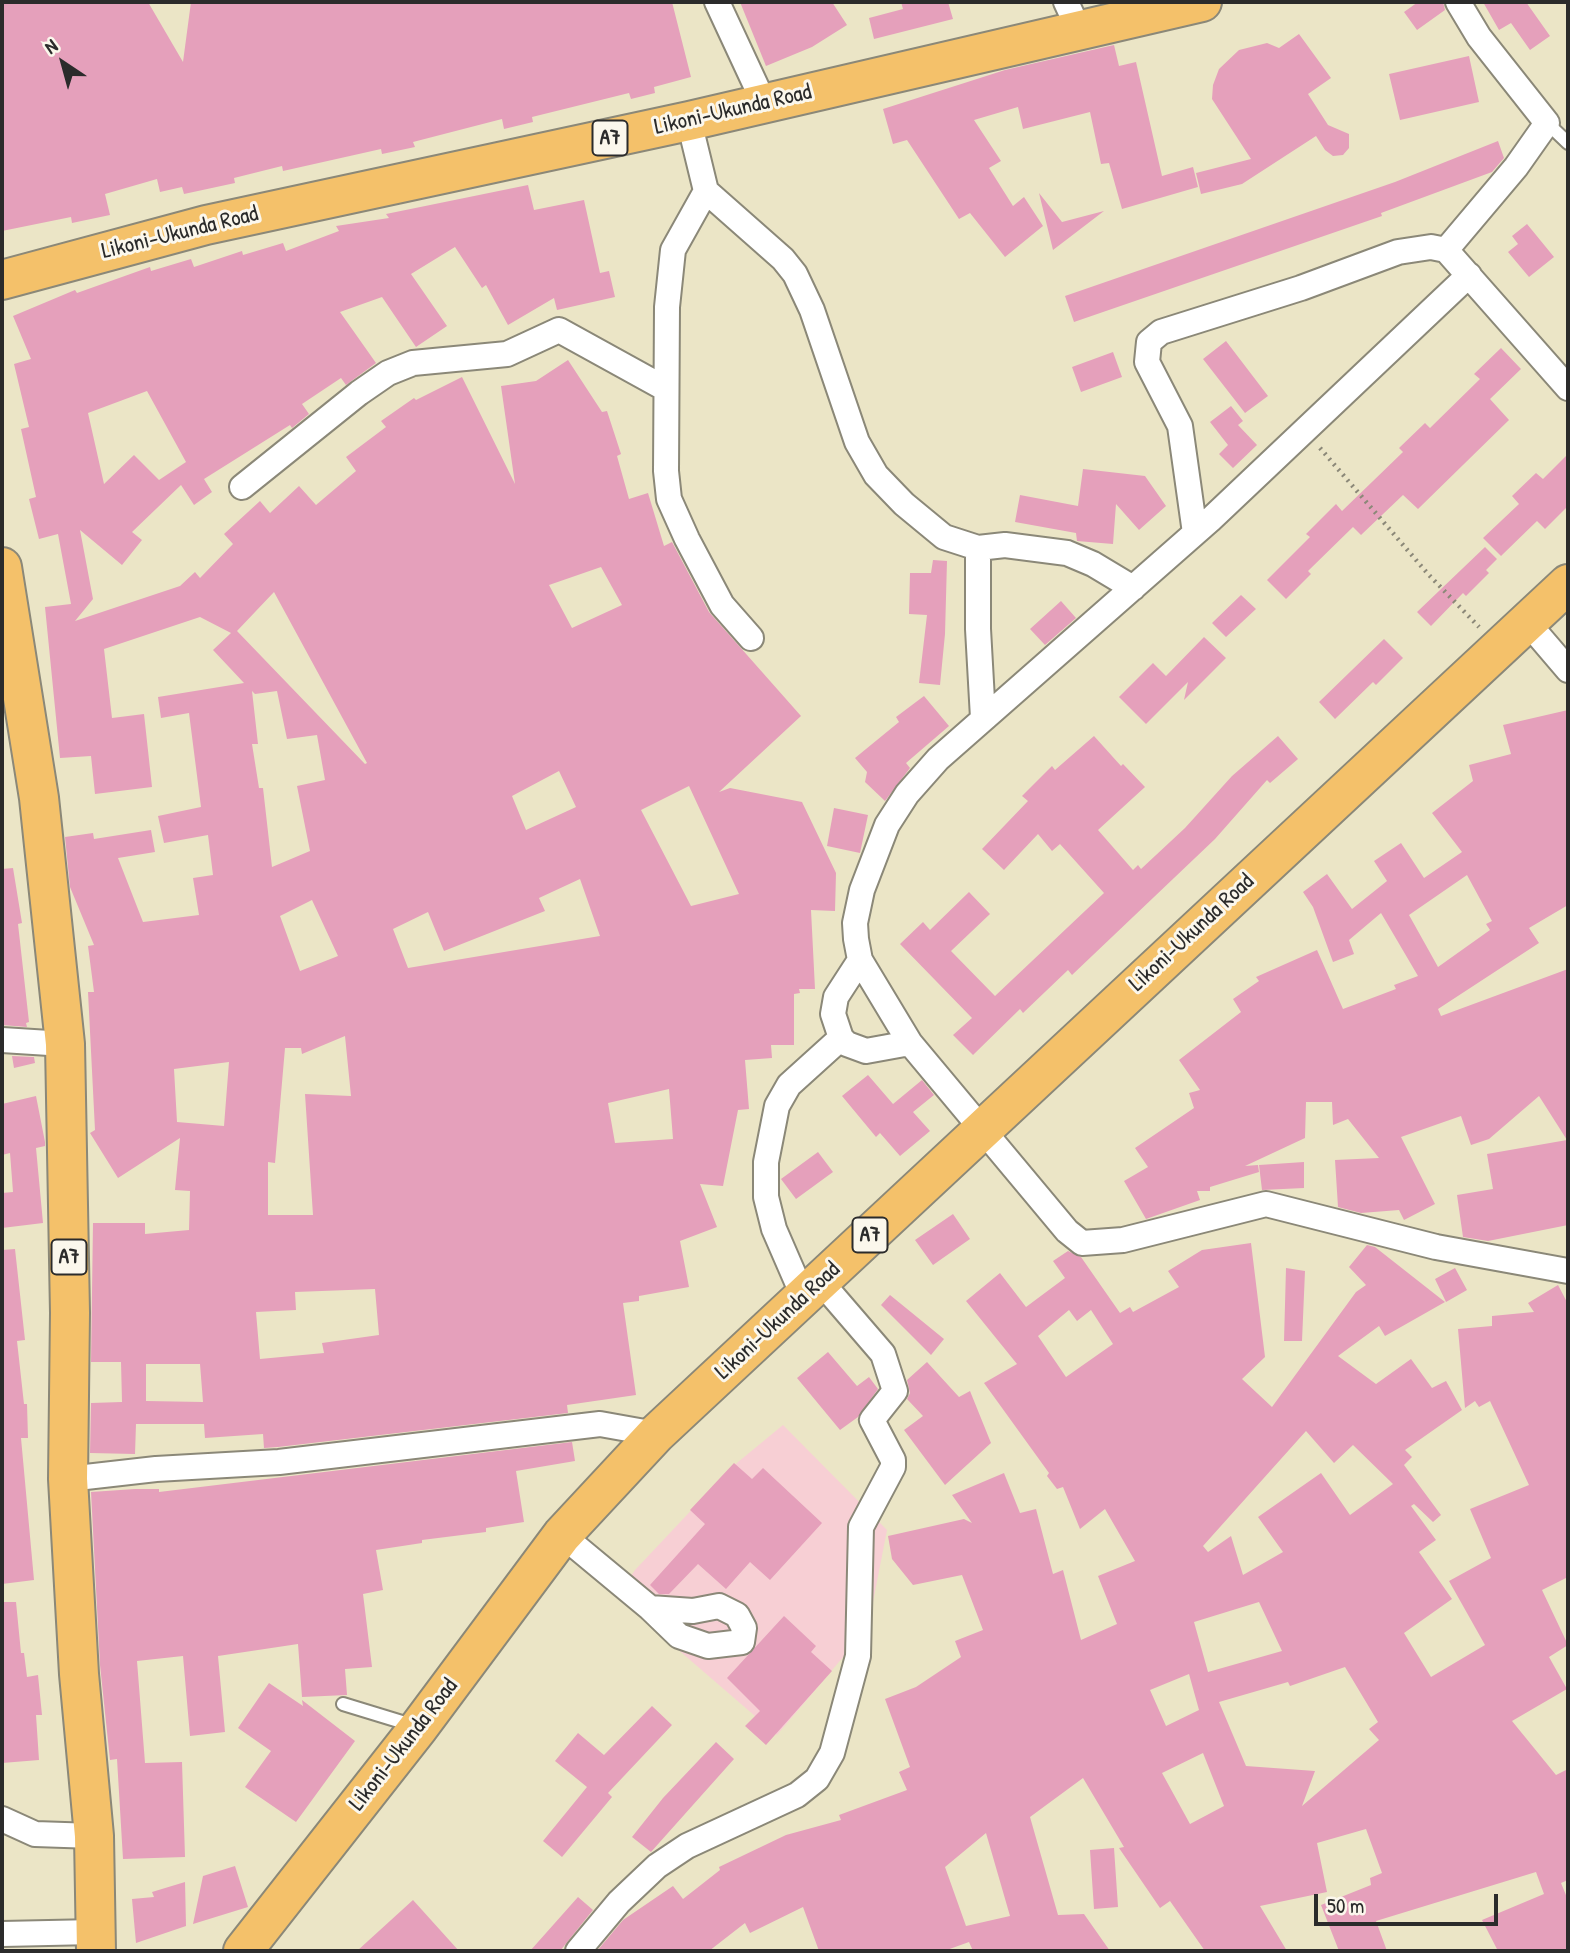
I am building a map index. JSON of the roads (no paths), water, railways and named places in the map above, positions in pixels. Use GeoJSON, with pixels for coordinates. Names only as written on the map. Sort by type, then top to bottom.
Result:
{"type":"FeatureCollection","features":[{"type":"Feature","properties":{"kind":"highway","name":"Likoni-Ukunda Road"},"geometry":{"type":"LineString","coordinates":[[8,275],[206,225],[764,103],[1072,16],[1202,2]]}},
{"type":"Feature","properties":{"kind":"highway","name":"Likoni-Ukunda Road"},"geometry":{"type":"LineString","coordinates":[[243,1951],[419,1727],[562,1535],[656,1434],[1568,584]]}},
{"type":"Feature","properties":{"kind":"highway","name":"A7"},"geometry":{"type":"LineString","coordinates":[[3,590],[39,798],[65,1044],[70,1313],[68,1479],[79,1674],[94,1836],[96,1942]]}},
{"type":"Feature","properties":{"kind":"street"},"geometry":{"type":"LineString","coordinates":[[717,2],[764,103]]}},
{"type":"Feature","properties":{"kind":"street"},"geometry":{"type":"LineString","coordinates":[[1446,250],[1516,167],[1547,123],[1479,37],[1458,2]]}},
{"type":"Feature","properties":{"kind":"street"},"geometry":{"type":"LineString","coordinates":[[689,121],[706,191],[783,259],[795,274],[812,310],[857,442],[876,475],[904,504],[944,537],[978,548],[1005,545],[1067,553],[1093,564],[1133,588]]}},
{"type":"Feature","properties":{"kind":"street"},"geometry":{"type":"LineString","coordinates":[[706,191],[673,250],[667,307],[666,471],[669,499],[722,605],[751,638]]}},
{"type":"Feature","properties":{"kind":"street"},"geometry":{"type":"LineString","coordinates":[[1195,533],[1180,426],[1147,362],[1149,342],[1161,332],[1301,288],[1414,247],[1446,250],[1568,388]]}},
{"type":"Feature","properties":{"kind":"street"},"geometry":{"type":"LineString","coordinates":[[1469,275],[1195,533],[938,759],[907,794],[887,825],[859,901],[855,923],[860,960],[910,1043],[1067,1231],[1082,1243],[1123,1240],[1266,1204],[1436,1247],[1568,1271]]}},
{"type":"Feature","properties":{"kind":"street"},"geometry":{"type":"LineString","coordinates":[[242,488],[359,393],[388,373],[413,363],[508,354],[559,330],[666,388]]}},
{"type":"Feature","properties":{"kind":"street"},"geometry":{"type":"LineString","coordinates":[[978,548],[978,629],[983,718]]}},
{"type":"Feature","properties":{"kind":"street"},"geometry":{"type":"LineString","coordinates":[[1527,621],[1568,670]]}},
{"type":"Feature","properties":{"kind":"street"},"geometry":{"type":"LineString","coordinates":[[860,960],[836,998],[833,1014],[841,1038],[847,1044],[866,1051],[910,1043]]}},
{"type":"Feature","properties":{"kind":"street"},"geometry":{"type":"LineString","coordinates":[[578,1951],[619,1902],[657,1866],[687,1846],[797,1795],[817,1779],[832,1753],[858,1656],[861,1527],[893,1467],[893,1460],[872,1420],[895,1391],[883,1354],[812,1290],[774,1230],[766,1197],[766,1161],[777,1106],[789,1085],[841,1038]]}},
{"type":"Feature","properties":{"kind":"street"},"geometry":{"type":"LineString","coordinates":[[2,1040],[65,1044]]}},
{"type":"Feature","properties":{"kind":"street"},"geometry":{"type":"LineString","coordinates":[[68,1479],[156,1469],[279,1462],[600,1424],[656,1434]]}},
{"type":"Feature","properties":{"kind":"street"},"geometry":{"type":"LineString","coordinates":[[562,1535],[650,1608]]}},
{"type":"Feature","properties":{"kind":"street"},"geometry":{"type":"LineString","coordinates":[[2,1819],[35,1835],[94,1836]]}},
{"type":"Feature","properties":{"kind":"street"},"geometry":{"type":"LineString","coordinates":[[2,1934],[96,1942]]}},
{"type":"Feature","properties":{"kind":"lane"},"geometry":{"type":"LineString","coordinates":[[1547,123],[1568,143]]}},
{"type":"Feature","properties":{"kind":"lane"},"geometry":{"type":"LineString","coordinates":[[343,1704],[419,1727]]}}]}
